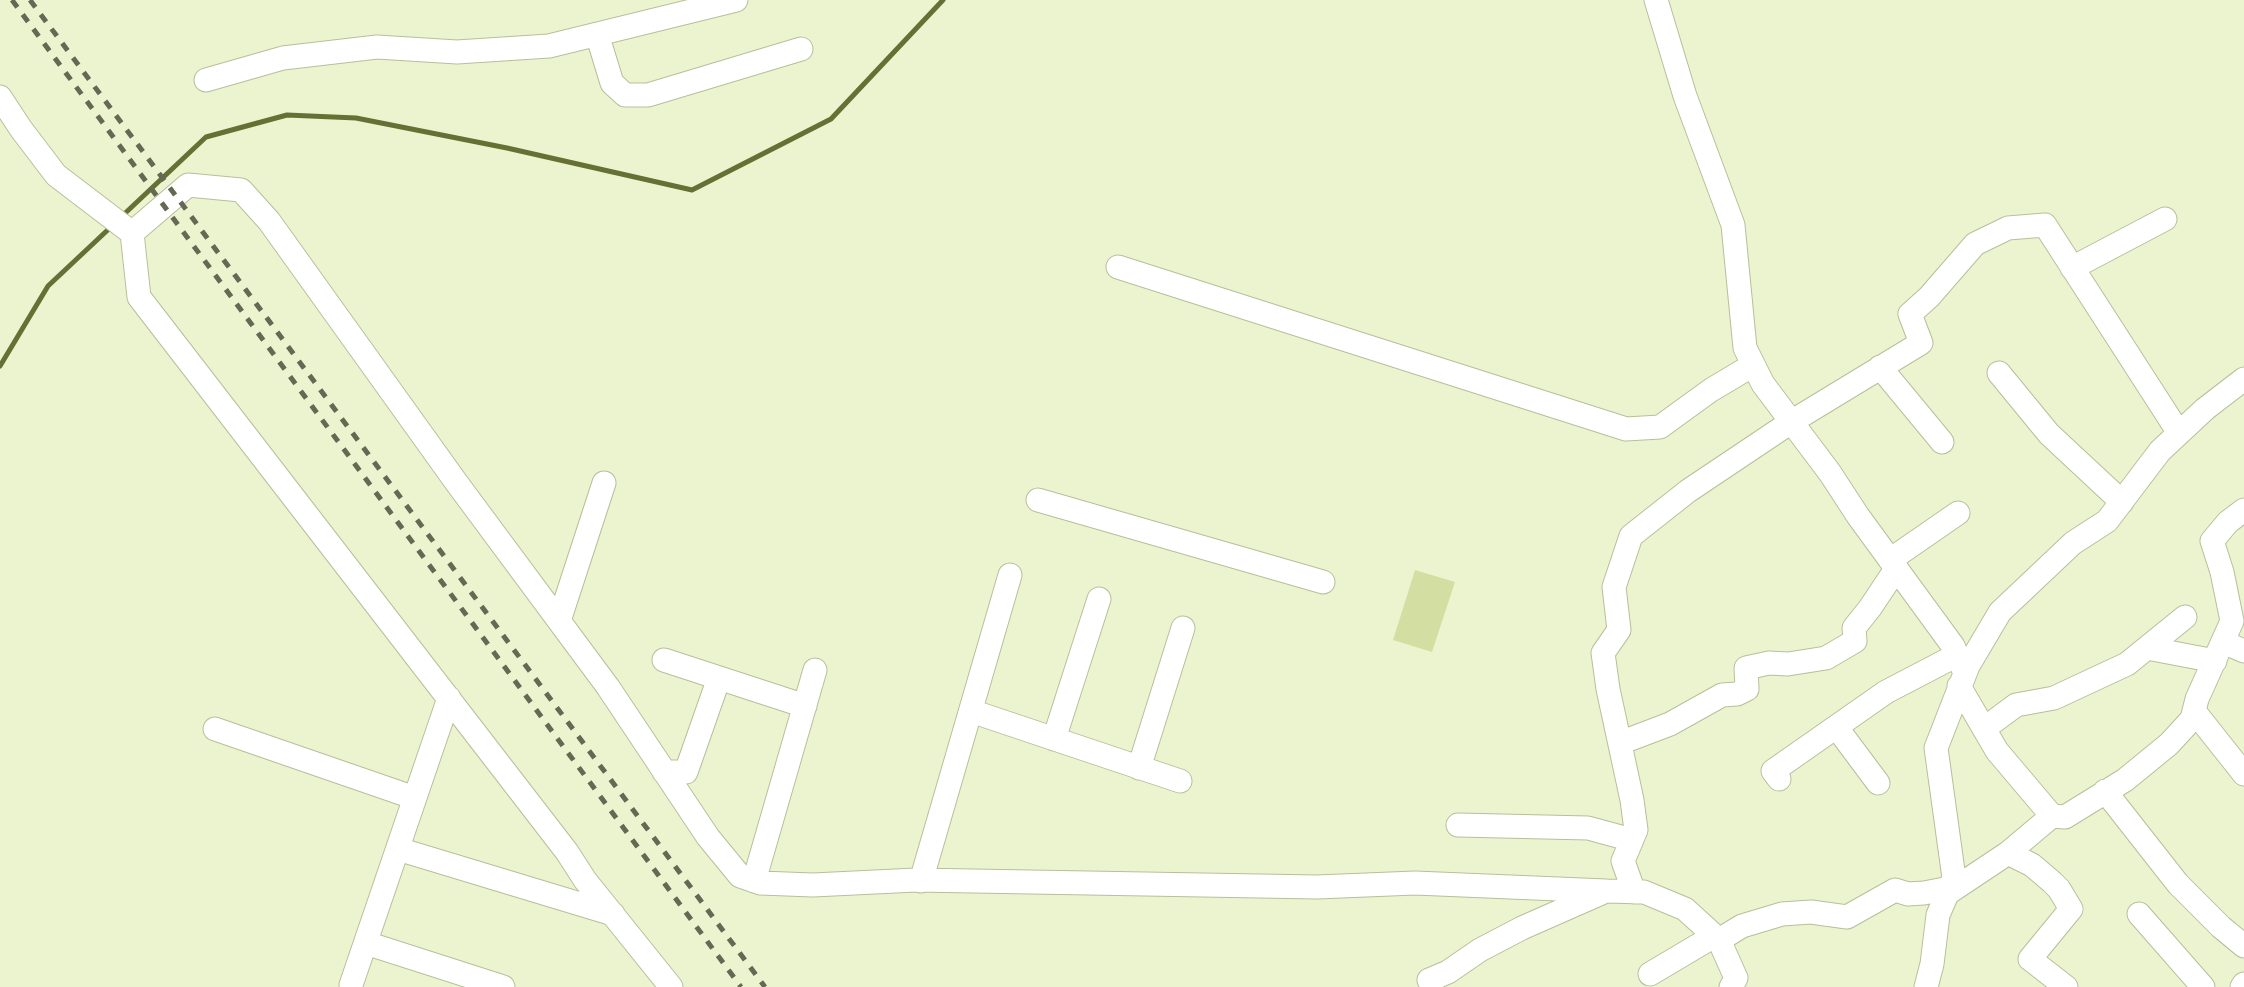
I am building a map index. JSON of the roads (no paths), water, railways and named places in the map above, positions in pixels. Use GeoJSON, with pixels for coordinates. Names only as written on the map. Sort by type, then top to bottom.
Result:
{"type":"FeatureCollection","features":[{"type":"Feature","properties":{"kind":"street"},"geometry":{"type":"LineString","coordinates":[[206,80],[284,58],[377,47],[457,52],[549,46],[736,0]]}},
{"type":"Feature","properties":{"kind":"street"},"geometry":{"type":"LineString","coordinates":[[1656,0],[1685,96],[1733,225],[1745,348],[1753,365],[1763,384],[1953,646],[1960,671],[1984,728],[1997,751],[2052,816]]}},
{"type":"Feature","properties":{"kind":"street"},"geometry":{"type":"LineString","coordinates":[[597,34],[612,83],[625,95],[648,95],[801,49]]}},
{"type":"Feature","properties":{"kind":"street"},"geometry":{"type":"LineString","coordinates":[[0,97],[56,175],[132,233],[139,297],[671,987]]}},
{"type":"Feature","properties":{"kind":"street"},"geometry":{"type":"LineString","coordinates":[[132,233],[188,185],[241,190],[270,221],[456,482],[608,687],[708,837],[740,876],[760,883],[813,885],[921,881],[1317,887],[1415,883],[1643,892],[1685,909],[1716,938],[1736,978],[1731,987]]}},
{"type":"Feature","properties":{"kind":"street"},"geometry":{"type":"LineString","coordinates":[[2072,268],[2165,219]]}},
{"type":"Feature","properties":{"kind":"street"},"geometry":{"type":"LineString","coordinates":[[1634,892],[1623,861],[1636,830],[1608,689],[1604,653],[1619,630],[1614,587],[1631,536],[1688,491],[1791,422],[1921,343],[1910,314],[1929,297],[1975,244],[2008,228],[2045,225],[2179,433]]}},
{"type":"Feature","properties":{"kind":"street"},"geometry":{"type":"LineString","coordinates":[[1118,267],[1626,429],[1660,427],[1753,365]]}},
{"type":"Feature","properties":{"kind":"street"},"geometry":{"type":"LineString","coordinates":[[1880,367],[1942,442]]}},
{"type":"Feature","properties":{"kind":"street"},"geometry":{"type":"LineString","coordinates":[[1998,373],[2049,434],[2122,502]]}},
{"type":"Feature","properties":{"kind":"street"},"geometry":{"type":"LineString","coordinates":[[1926,987],[1932,964],[1938,915],[1954,878],[1936,748],[1960,671],[2000,612],[2073,543],[2107,521],[2160,451],[2205,408],[2244,379]]}},
{"type":"Feature","properties":{"kind":"street"},"geometry":{"type":"LineString","coordinates":[[559,621],[604,483]]}},
{"type":"Feature","properties":{"kind":"street"},"geometry":{"type":"LineString","coordinates":[[1038,500],[1324,582]]}},
{"type":"Feature","properties":{"kind":"street"},"geometry":{"type":"LineString","coordinates":[[1650,974],[1742,926],[1782,914],[1811,912],[1847,917],[1895,890],[1916,894],[1949,890],[2008,853],[2052,816],[2065,817],[2125,779],[2169,744],[2192,719],[2227,652],[2232,621],[2238,610],[2211,541],[2228,522],[2244,510]]}},
{"type":"Feature","properties":{"kind":"street"},"geometry":{"type":"LineString","coordinates":[[1620,743],[1670,724],[1722,695],[1737,694],[1747,689],[1746,668],[1769,663],[1788,664],[1826,658],[1855,641],[1854,628],[1870,608],[1893,564],[1958,513]]}},
{"type":"Feature","properties":{"kind":"street"},"geometry":{"type":"LineString","coordinates":[[921,881],[1010,575]]}},
{"type":"Feature","properties":{"kind":"street"},"geometry":{"type":"LineString","coordinates":[[1054,739],[1099,599]]}},
{"type":"Feature","properties":{"kind":"street"},"geometry":{"type":"LineString","coordinates":[[1984,728],[2017,705],[2054,698],[2127,664],[2185,617]]}},
{"type":"Feature","properties":{"kind":"street"},"geometry":{"type":"LineString","coordinates":[[1139,768],[1183,628]]}},
{"type":"Feature","properties":{"kind":"street"},"geometry":{"type":"LineString","coordinates":[[2147,648],[2227,652]]}},
{"type":"Feature","properties":{"kind":"street"},"geometry":{"type":"LineString","coordinates":[[664,660],[805,706]]}},
{"type":"Feature","properties":{"kind":"street"},"geometry":{"type":"LineString","coordinates":[[754,881],[815,670]]}},
{"type":"Feature","properties":{"kind":"street"},"geometry":{"type":"LineString","coordinates":[[1779,779],[1773,771],[1886,692],[1960,671]]}},
{"type":"Feature","properties":{"kind":"street"},"geometry":{"type":"LineString","coordinates":[[664,772],[686,772],[719,678]]}},
{"type":"Feature","properties":{"kind":"street"},"geometry":{"type":"LineString","coordinates":[[351,985],[449,698]]}},
{"type":"Feature","properties":{"kind":"street"},"geometry":{"type":"LineString","coordinates":[[971,711],[1180,781]]}},
{"type":"Feature","properties":{"kind":"street"},"geometry":{"type":"LineString","coordinates":[[2194,711],[2244,774]]}},
{"type":"Feature","properties":{"kind":"street"},"geometry":{"type":"LineString","coordinates":[[1837,728],[1878,783]]}},
{"type":"Feature","properties":{"kind":"street"},"geometry":{"type":"LineString","coordinates":[[215,729],[415,798]]}},
{"type":"Feature","properties":{"kind":"street"},"geometry":{"type":"LineString","coordinates":[[2105,791],[2178,884],[2244,946]]}},
{"type":"Feature","properties":{"kind":"street"},"geometry":{"type":"LineString","coordinates":[[1458,825],[1588,828],[1632,840]]}},
{"type":"Feature","properties":{"kind":"street"},"geometry":{"type":"LineString","coordinates":[[398,849],[613,914]]}},
{"type":"Feature","properties":{"kind":"street"},"geometry":{"type":"LineString","coordinates":[[2008,853],[2032,865],[2052,882],[2071,909],[2030,959],[2066,987]]}},
{"type":"Feature","properties":{"kind":"street"},"geometry":{"type":"LineString","coordinates":[[1432,987],[1429,980],[1448,972],[1480,950],[1522,928],[1606,891]]}},
{"type":"Feature","properties":{"kind":"street"},"geometry":{"type":"LineString","coordinates":[[2139,914],[2203,987]]}},
{"type":"Feature","properties":{"kind":"street"},"geometry":{"type":"LineString","coordinates":[[366,943],[502,987]]}},
{"type":"Feature","properties":{"kind":"waterway"},"geometry":{"type":"LineString","coordinates":[[120,218],[206,137],[287,115],[356,118],[507,148],[692,190],[831,119],[943,0]]}},
{"type":"Feature","properties":{"kind":"waterway"},"geometry":{"type":"LineString","coordinates":[[0,366],[48,286],[113,225]]}},
{"type":"Feature","properties":{"kind":"railway"},"geometry":{"type":"LineString","coordinates":[[12,0],[741,987]]}},
{"type":"Feature","properties":{"kind":"railway"},"geometry":{"type":"LineString","coordinates":[[30,0],[765,987]]}}]}
